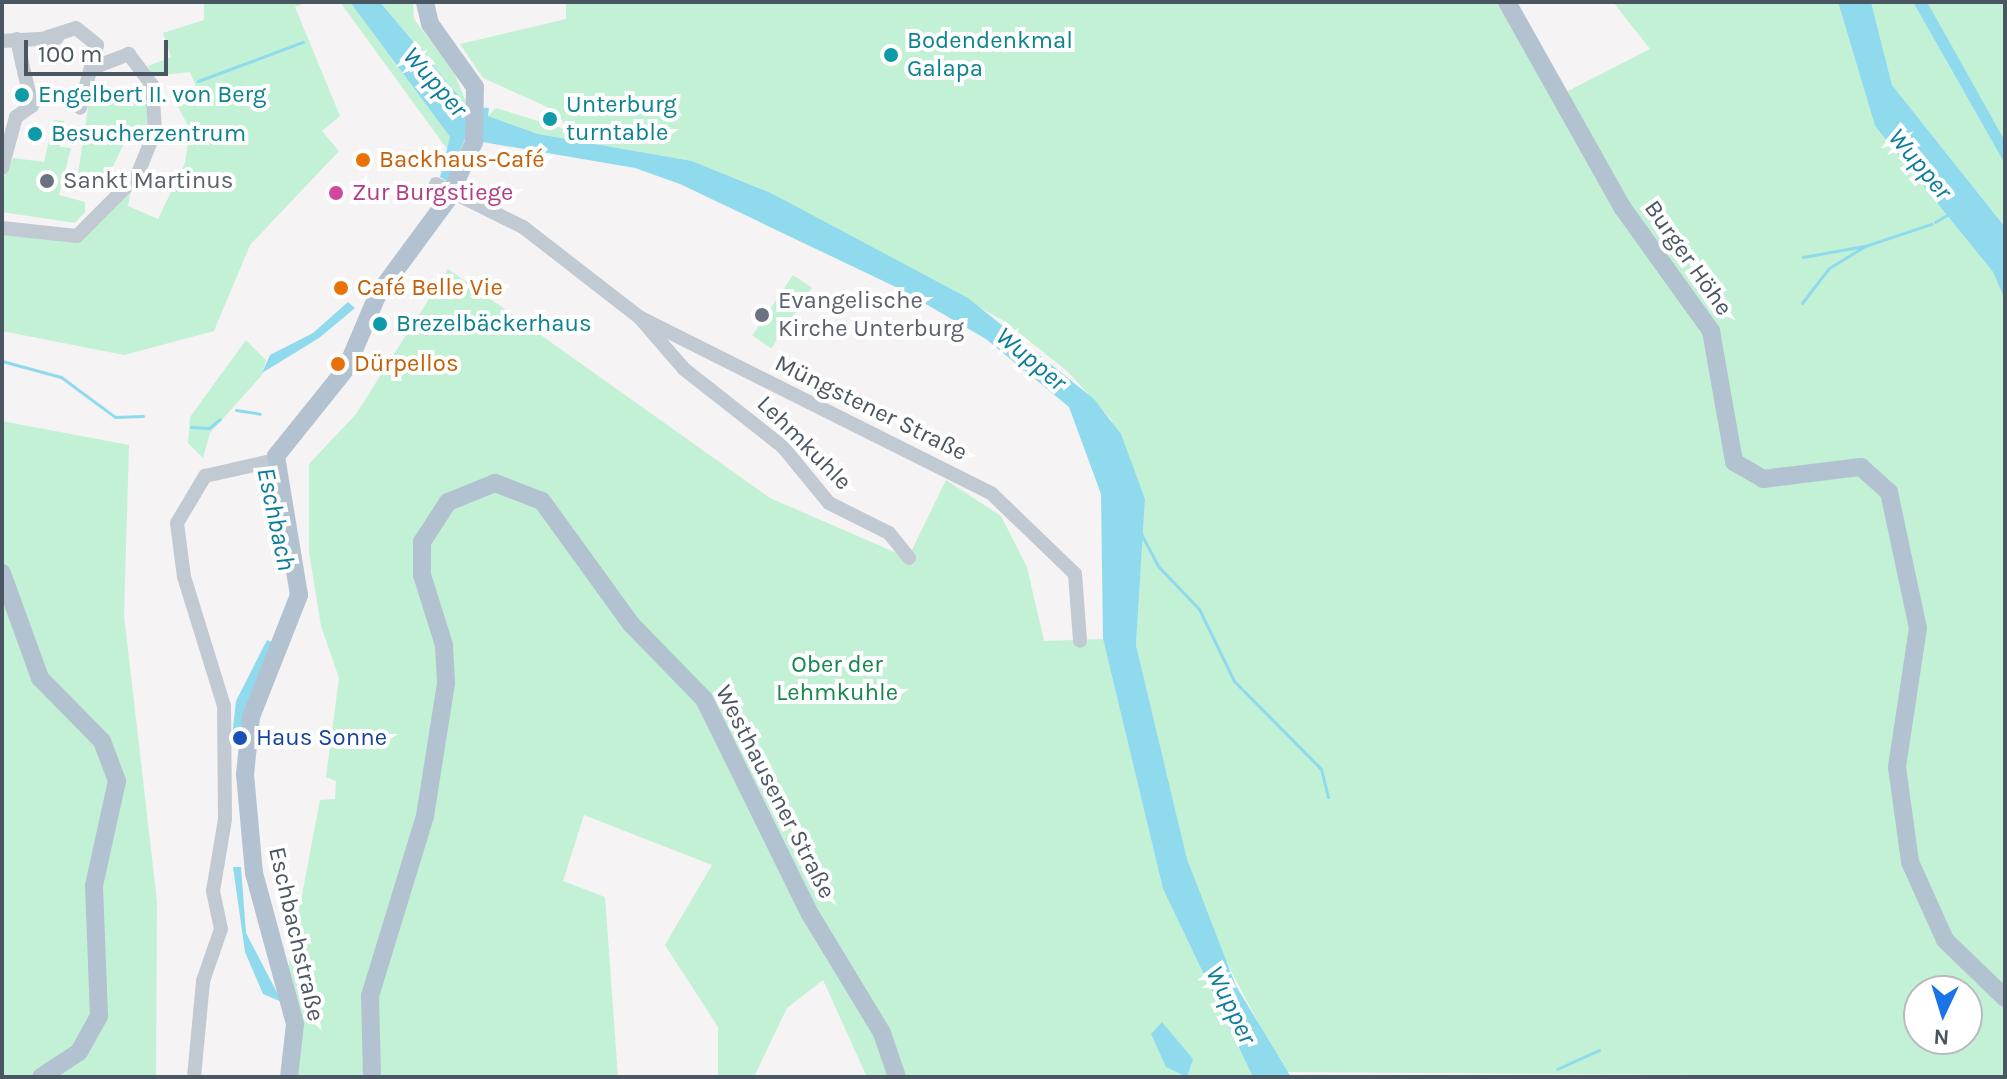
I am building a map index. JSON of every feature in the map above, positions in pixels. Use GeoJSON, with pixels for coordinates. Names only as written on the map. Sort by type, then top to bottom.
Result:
{"type":"FeatureCollection","features":[{"type":"Feature","properties":{"kind":"main road"},"geometry":{"type":"LineString","coordinates":[[267,462],[346,369],[378,294],[448,187],[479,108],[469,76],[430,24],[425,2]]}},
{"type":"Feature","properties":{"kind":"main road","name":"Burger Höhe"},"geometry":{"type":"LineString","coordinates":[[1507,2],[1622,207],[1711,331],[1734,462],[1763,479],[1861,467],[1889,492],[1918,628],[1899,742],[1900,807],[1917,886],[1945,940],[2005,998]]}},
{"type":"Feature","properties":{"kind":"main road","name":"Eschbachstraße"},"geometry":{"type":"LineString","coordinates":[[267,462],[299,595],[251,717],[245,774],[254,873],[295,1024],[289,1077]]}},
{"type":"Feature","properties":{"kind":"main road","name":"Westhausener Straße"},"geometry":{"type":"LineString","coordinates":[[372,1077],[370,996],[425,816],[446,683],[444,645],[420,567],[422,542],[448,502],[495,483],[542,501],[631,624],[704,699],[897,1075]]}},
{"type":"Feature","properties":{"kind":"main road"},"geometry":{"type":"LineString","coordinates":[[2,573],[40,678],[102,741],[117,781],[94,886],[99,1016],[79,1052],[41,1077]]}},
{"type":"Feature","properties":{"kind":"street"},"geometry":{"type":"LineString","coordinates":[[2,168],[10,116],[32,106],[23,69],[10,40],[53,38],[66,28],[88,32],[97,45],[95,67],[80,108]]}},
{"type":"Feature","properties":{"kind":"street"},"geometry":{"type":"LineString","coordinates":[[2,228],[77,236],[141,168],[155,131],[152,85],[129,54],[95,67]]}},
{"type":"Feature","properties":{"kind":"street","name":"Müngstener Straße"},"geometry":{"type":"LineString","coordinates":[[448,187],[523,227],[639,317],[992,494],[1075,574],[1080,641]]}},
{"type":"Feature","properties":{"kind":"street","name":"Lehmkuhle"},"geometry":{"type":"LineString","coordinates":[[639,317],[684,369],[783,447],[829,503],[889,533],[909,558]]}},
{"type":"Feature","properties":{"kind":"street"},"geometry":{"type":"LineString","coordinates":[[194,1077],[203,981],[221,929],[213,891],[226,803],[224,706],[184,577],[177,523],[195,483],[267,462]]}},
{"type":"Feature","properties":{"kind":"green space"},"geometry":{"type":"Polygon","coordinates":[[[204,2],[307,2],[295,7],[340,116],[322,131],[339,151],[250,245],[214,331],[124,355],[2,331],[2,228],[69,237],[132,184],[128,206],[158,219],[185,163],[190,129],[178,107],[200,96],[190,72],[153,76],[148,66],[171,57],[163,33],[204,20],[204,2]]]}},
{"type":"Feature","properties":{"kind":"green space"},"geometry":{"type":"Polygon","coordinates":[[[340,2],[350,2],[450,137],[450,153],[340,2]]]}},
{"type":"Feature","properties":{"kind":"green space"},"geometry":{"type":"Polygon","coordinates":[[[380,2],[413,2],[414,19],[454,72],[468,107],[380,2]]]}},
{"type":"Feature","properties":{"kind":"green space"},"geometry":{"type":"Polygon","coordinates":[[[566,2],[1515,2],[1566,92],[1650,49],[1613,2],[1838,2],[1875,126],[1993,272],[2005,300],[2005,1077],[1284,1072],[1215,940],[1187,859],[1136,645],[1145,499],[1111,419],[1067,371],[1004,321],[771,193],[692,161],[538,134],[488,116],[496,108],[568,130],[556,111],[483,78],[460,44],[566,19],[566,2]]]}},
{"type":"Feature","properties":{"kind":"green space"},"geometry":{"type":"Polygon","coordinates":[[[1871,2],[1913,2],[2005,164],[2005,227],[1892,85],[1871,2]]]}},
{"type":"Feature","properties":{"kind":"green space"},"geometry":{"type":"Polygon","coordinates":[[[1927,2],[2005,2],[2005,141],[1938,24],[1927,2]]]}},
{"type":"Feature","properties":{"kind":"green space"},"geometry":{"type":"Polygon","coordinates":[[[147,81],[153,132],[130,131],[104,185],[94,185],[94,174],[78,174],[91,87],[102,102],[147,81]]]}},
{"type":"Feature","properties":{"kind":"green space"},"geometry":{"type":"Polygon","coordinates":[[[54,120],[64,121],[60,147],[71,148],[59,195],[85,202],[85,212],[75,223],[2,212],[2,182],[13,158],[44,162],[54,120]]]}},
{"type":"Feature","properties":{"kind":"green space","name":"Ober der Lehmkuhle"},"geometry":{"type":"Polygon","coordinates":[[[448,269],[770,498],[908,558],[946,480],[1001,516],[1027,567],[1044,641],[1103,639],[1163,889],[1253,1077],[867,1077],[823,980],[787,1008],[754,1077],[718,1077],[718,1027],[665,945],[712,865],[584,815],[563,881],[605,897],[618,1077],[295,1077],[302,1032],[287,974],[320,800],[335,799],[336,781],[326,777],[339,678],[321,626],[309,552],[309,464],[356,414],[448,269]]]}},
{"type":"Feature","properties":{"kind":"green space"},"geometry":{"type":"Polygon","coordinates":[[[793,275],[812,288],[771,348],[752,336],[793,275]]]}},
{"type":"Feature","properties":{"kind":"green space"},"geometry":{"type":"Polygon","coordinates":[[[246,340],[266,360],[262,375],[210,433],[203,458],[188,443],[190,417],[246,340]]]}},
{"type":"Feature","properties":{"kind":"green space"},"geometry":{"type":"Polygon","coordinates":[[[2,421],[129,445],[124,615],[157,901],[156,1077],[2,1077],[2,421]]]}},
{"type":"Feature","properties":{"kind":"water","name":"Wupper"},"geometry":{"type":"Polygon","coordinates":[[[350,2],[380,2],[468,107],[489,108],[488,116],[538,134],[692,161],[771,193],[968,298],[1094,399],[1121,434],[1145,499],[1136,645],[1187,859],[1236,986],[1291,1077],[1253,1077],[1163,889],[1103,639],[1101,494],[1069,407],[986,339],[900,289],[680,184],[635,168],[465,139],[447,181],[440,177],[450,137],[350,2]]]}},
{"type":"Feature","properties":{"kind":"water","name":"Wupper"},"geometry":{"type":"Polygon","coordinates":[[[1838,2],[1871,2],[1892,85],[2005,227],[2005,300],[1993,272],[1875,126],[1838,2]]]}},
{"type":"Feature","properties":{"kind":"water"},"geometry":{"type":"Polygon","coordinates":[[[1913,2],[1927,2],[2005,141],[2005,164],[1913,2]]]}},
{"type":"Feature","properties":{"kind":"water"},"geometry":{"type":"Polygon","coordinates":[[[348,302],[355,308],[319,338],[262,373],[270,355],[313,333],[348,302]]]}},
{"type":"Feature","properties":{"kind":"water"},"geometry":{"type":"Polygon","coordinates":[[[267,640],[277,644],[239,738],[232,737],[236,701],[267,640]]]}},
{"type":"Feature","properties":{"kind":"water"},"geometry":{"type":"Polygon","coordinates":[[[233,867],[241,867],[246,933],[282,1002],[263,994],[245,952],[233,867]]]}},
{"type":"Feature","properties":{"kind":"water"},"geometry":{"type":"Polygon","coordinates":[[[1162,1022],[1193,1059],[1187,1077],[1166,1067],[1151,1034],[1162,1022]]]}},
{"type":"Feature","properties":{"kind":"waterway"},"geometry":{"type":"LineString","coordinates":[[198,81],[303,42]]}},
{"type":"Feature","properties":{"kind":"waterway"},"geometry":{"type":"LineString","coordinates":[[1935,222],[1949,214]]}},
{"type":"Feature","properties":{"kind":"waterway"},"geometry":{"type":"LineString","coordinates":[[1802,303],[1829,268],[1865,246],[1931,224]]}},
{"type":"Feature","properties":{"kind":"waterway"},"geometry":{"type":"LineString","coordinates":[[1803,257],[1864,246]]}},
{"type":"Feature","properties":{"kind":"waterway"},"geometry":{"type":"LineString","coordinates":[[2,361],[61,377],[115,417],[143,416]]}},
{"type":"Feature","properties":{"kind":"waterway"},"geometry":{"type":"LineString","coordinates":[[236,410],[260,414]]}},
{"type":"Feature","properties":{"kind":"waterway"},"geometry":{"type":"LineString","coordinates":[[191,427],[209,428],[220,419]]}},
{"type":"Feature","properties":{"kind":"waterway"},"geometry":{"type":"LineString","coordinates":[[1140,532],[1158,566],[1199,609],[1234,681],[1321,769],[1328,797]]}},
{"type":"Feature","properties":{"kind":"waterway"},"geometry":{"type":"LineString","coordinates":[[1557,1069],[1599,1050]]}},
{"type":"Feature","properties":{"kind":"place","name":"Bodendenkmal Galapa"},"geometry":{"type":"Point","coordinates":[891,55]}},
{"type":"Feature","properties":{"kind":"place","name":"Engelbert II. von Berg"},"geometry":{"type":"Point","coordinates":[22,95]}},
{"type":"Feature","properties":{"kind":"place","name":"Unterburg turntable"},"geometry":{"type":"Point","coordinates":[550,119]}},
{"type":"Feature","properties":{"kind":"place","name":"Besucherzentrum"},"geometry":{"type":"Point","coordinates":[35,134]}},
{"type":"Feature","properties":{"kind":"place","name":"Backhaus-Café"},"geometry":{"type":"Point","coordinates":[363,160]}},
{"type":"Feature","properties":{"kind":"place","name":"Sankt Martinus"},"geometry":{"type":"Point","coordinates":[47,181]}},
{"type":"Feature","properties":{"kind":"place","name":"Zur Burgstiege"},"geometry":{"type":"Point","coordinates":[336,193]}},
{"type":"Feature","properties":{"kind":"place","name":"Café Belle Vie"},"geometry":{"type":"Point","coordinates":[341,288]}},
{"type":"Feature","properties":{"kind":"place","name":"Evangelische Kirche Unterburg"},"geometry":{"type":"Point","coordinates":[762,315]}},
{"type":"Feature","properties":{"kind":"place","name":"Brezelbäckerhaus"},"geometry":{"type":"Point","coordinates":[380,324]}},
{"type":"Feature","properties":{"kind":"place","name":"Dürpellos"},"geometry":{"type":"Point","coordinates":[338,364]}},
{"type":"Feature","properties":{"kind":"place","name":"Haus Sonne"},"geometry":{"type":"Point","coordinates":[240,738]}},
{"type":"Feature","properties":{"kind":"water label","name":"Eschbach"},"geometry":{"type":"Point","coordinates":[276,519]}}]}
